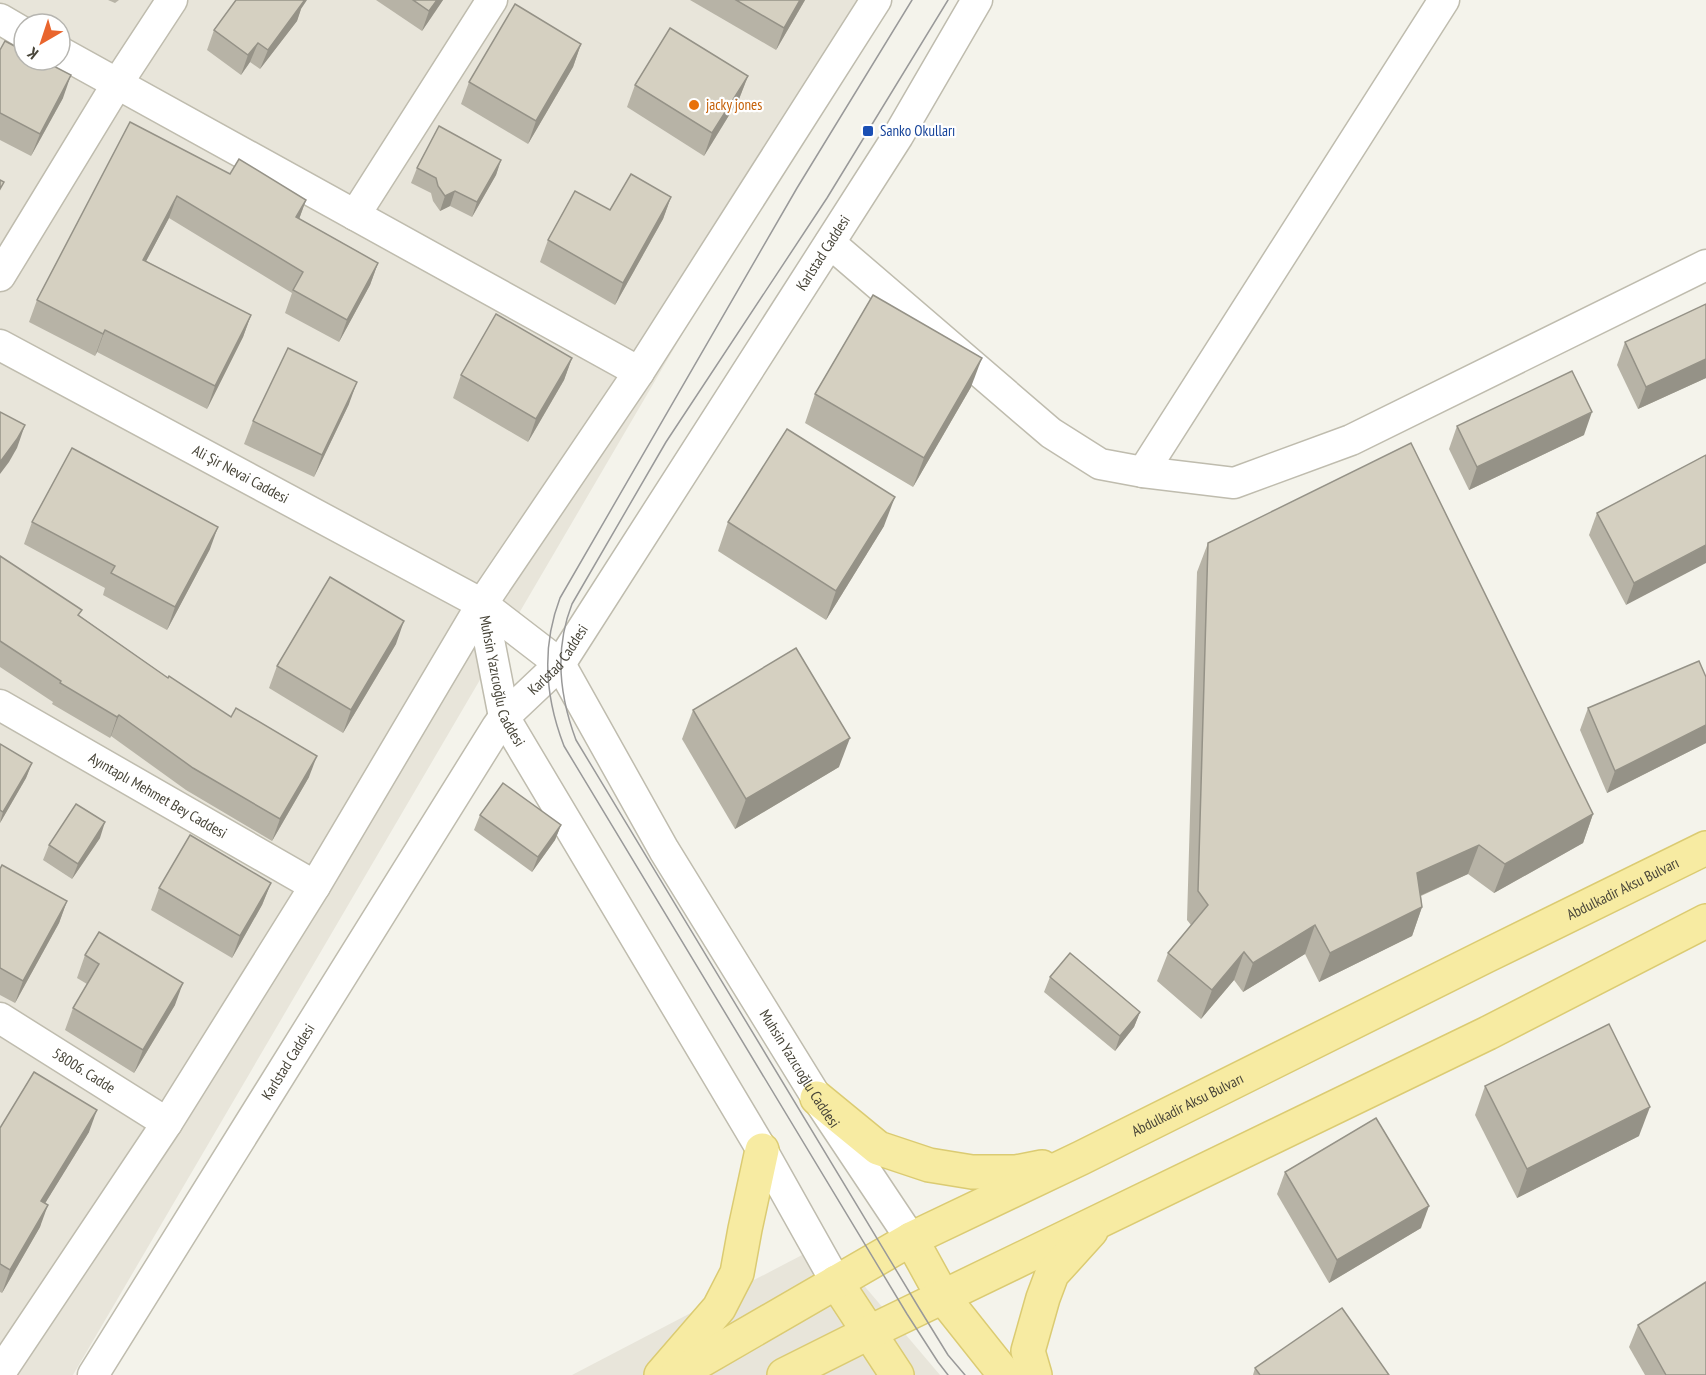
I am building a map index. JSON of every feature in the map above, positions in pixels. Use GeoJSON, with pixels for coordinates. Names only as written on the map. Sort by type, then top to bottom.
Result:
{"type":"FeatureCollection","features":[{"type":"Feature","properties":{"kind":"main road","name":"Abdulkadir Aksu Bulvarı"},"geometry":{"type":"LineString","coordinates":[[676,1375],[911,1239],[1082,1158],[1706,848]]}},
{"type":"Feature","properties":{"kind":"main road"},"geometry":{"type":"LineString","coordinates":[[784,1375],[1488,1033],[1706,921]]}},
{"type":"Feature","properties":{"kind":"main road"},"geometry":{"type":"LineString","coordinates":[[817,1098],[878,1148],[929,1165],[972,1172],[1016,1172],[1082,1158]]}},
{"type":"Feature","properties":{"kind":"main road"},"geometry":{"type":"LineString","coordinates":[[661,1375],[719,1308],[738,1273],[762,1150]]}},
{"type":"Feature","properties":{"kind":"main road"},"geometry":{"type":"LineString","coordinates":[[1035,1375],[1028,1351],[1042,1298],[1052,1274],[1101,1220]]}},
{"type":"Feature","properties":{"kind":"main road","name":"Muhsin Yazıcıoğlu Caddesi"},"geometry":{"type":"LineString","coordinates":[[911,1239],[943,1297],[1005,1375]]}},
{"type":"Feature","properties":{"kind":"main road","name":"Muhsin Yazıcıoğlu Caddesi"},"geometry":{"type":"LineString","coordinates":[[836,1282],[897,1375]]}},
{"type":"Feature","properties":{"kind":"street"},"geometry":{"type":"LineString","coordinates":[[0,276],[117,84],[172,0]]}},
{"type":"Feature","properties":{"kind":"street"},"geometry":{"type":"LineString","coordinates":[[355,215],[492,0]]}},
{"type":"Feature","properties":{"kind":"street"},"geometry":{"type":"LineString","coordinates":[[0,1374],[166,1124],[315,886],[482,604],[639,372],[876,0]]}},
{"type":"Feature","properties":{"kind":"street","name":"Karlstad Caddesi"},"geometry":{"type":"LineString","coordinates":[[93,1375],[504,717],[560,664],[898,136],[976,0]]}},
{"type":"Feature","properties":{"kind":"street"},"geometry":{"type":"LineString","coordinates":[[1143,472],[1444,0]]}},
{"type":"Feature","properties":{"kind":"street"},"geometry":{"type":"LineString","coordinates":[[72,59],[639,372]]}},
{"type":"Feature","properties":{"kind":"street"},"geometry":{"type":"LineString","coordinates":[[830,243],[1051,433],[1100,464],[1143,472],[1234,483],[1352,440],[1706,265]]}},
{"type":"Feature","properties":{"kind":"street","name":"Ali Şir Nevai Caddesi"},"geometry":{"type":"LineString","coordinates":[[0,345],[482,604]]}},
{"type":"Feature","properties":{"kind":"street","name":"Muhsin Yazıcıoğlu Caddesi"},"geometry":{"type":"LineString","coordinates":[[482,604],[560,664],[664,850],[817,1098],[911,1239]]}},
{"type":"Feature","properties":{"kind":"street","name":"Muhsin Yazıcıoğlu Caddesi"},"geometry":{"type":"LineString","coordinates":[[482,604],[504,717],[762,1150],[836,1282]]}},
{"type":"Feature","properties":{"kind":"street","name":"Ayıntaplı Mehmet Bey Caddesi"},"geometry":{"type":"LineString","coordinates":[[0,705],[315,886]]}},
{"type":"Feature","properties":{"kind":"street","name":"58006. Cadde"},"geometry":{"type":"LineString","coordinates":[[0,1018],[166,1124]]}},
{"type":"Feature","properties":{"kind":"shaded area"},"geometry":{"type":"Polygon","coordinates":[[[0,0],[878,0],[73,1375],[0,1375],[0,0]]]}},
{"type":"Feature","properties":{"kind":"shaded area"},"geometry":{"type":"Polygon","coordinates":[[[827,1242],[940,1375],[572,1375],[827,1242]]]}},
{"type":"Feature","properties":{"kind":"building"},"geometry":{"type":"Polygon","coordinates":[[[236,0],[304,1],[268,50],[258,43],[248,55],[214,30],[236,0]]]}},
{"type":"Feature","properties":{"kind":"building"},"geometry":{"type":"Polygon","coordinates":[[[413,0],[437,0],[429,11],[413,0]]]}},
{"type":"Feature","properties":{"kind":"building"},"geometry":{"type":"Polygon","coordinates":[[[736,0],[800,0],[784,28],[736,0]]]}},
{"type":"Feature","properties":{"kind":"building"},"geometry":{"type":"Polygon","coordinates":[[[515,4],[581,44],[536,121],[469,82],[515,4]]]}},
{"type":"Feature","properties":{"kind":"building"},"geometry":{"type":"Polygon","coordinates":[[[670,28],[748,76],[712,133],[635,85],[670,28]]]}},
{"type":"Feature","properties":{"kind":"building"},"geometry":{"type":"Polygon","coordinates":[[[5,41],[12,45],[12,72],[65,72],[71,75],[40,134],[0,113],[0,50],[5,41]]]}},
{"type":"Feature","properties":{"kind":"building"},"geometry":{"type":"Polygon","coordinates":[[[130,122],[230,174],[239,159],[306,200],[296,217],[378,263],[347,320],[293,290],[303,272],[177,196],[143,260],[251,315],[215,386],[105,330],[103,334],[37,300],[130,122]]]}},
{"type":"Feature","properties":{"kind":"building"},"geometry":{"type":"Polygon","coordinates":[[[439,126],[501,160],[477,202],[455,191],[445,196],[436,178],[417,168],[439,126]]]}},
{"type":"Feature","properties":{"kind":"building"},"geometry":{"type":"Polygon","coordinates":[[[631,174],[671,197],[623,283],[548,240],[575,191],[610,210],[631,174]]]}},
{"type":"Feature","properties":{"kind":"building"},"geometry":{"type":"Polygon","coordinates":[[[873,295],[982,358],[924,458],[815,394],[873,295]]]}},
{"type":"Feature","properties":{"kind":"building"},"geometry":{"type":"Polygon","coordinates":[[[1706,304],[1706,359],[1646,387],[1625,342],[1706,304]]]}},
{"type":"Feature","properties":{"kind":"building"},"geometry":{"type":"Polygon","coordinates":[[[496,314],[572,358],[536,419],[461,375],[496,314]]]}},
{"type":"Feature","properties":{"kind":"building"},"geometry":{"type":"Polygon","coordinates":[[[288,348],[357,382],[322,455],[253,421],[288,348]]]}},
{"type":"Feature","properties":{"kind":"building"},"geometry":{"type":"Polygon","coordinates":[[[1572,371],[1592,412],[1477,467],[1457,426],[1572,371]]]}},
{"type":"Feature","properties":{"kind":"building"},"geometry":{"type":"Polygon","coordinates":[[[0,412],[25,425],[0,462],[0,412]]]}},
{"type":"Feature","properties":{"kind":"building"},"geometry":{"type":"Polygon","coordinates":[[[787,429],[895,497],[836,591],[728,522],[787,429]]]}},
{"type":"Feature","properties":{"kind":"building"},"geometry":{"type":"Polygon","coordinates":[[[1411,443],[1593,814],[1505,864],[1479,845],[1417,873],[1422,907],[1330,953],[1315,925],[1253,963],[1244,952],[1212,990],[1168,953],[1208,905],[1198,891],[1208,543],[1411,443]]]}},
{"type":"Feature","properties":{"kind":"building"},"geometry":{"type":"Polygon","coordinates":[[[72,448],[218,527],[175,607],[111,573],[115,566],[32,522],[72,448]]]}},
{"type":"Feature","properties":{"kind":"building"},"geometry":{"type":"Polygon","coordinates":[[[1706,455],[1706,545],[1634,583],[1597,513],[1706,455]]]}},
{"type":"Feature","properties":{"kind":"building"},"geometry":{"type":"Polygon","coordinates":[[[0,556],[82,610],[78,615],[168,678],[169,676],[231,717],[236,708],[317,756],[280,819],[193,768],[119,715],[117,717],[60,683],[61,681],[0,641],[0,556]]]}},
{"type":"Feature","properties":{"kind":"building"},"geometry":{"type":"Polygon","coordinates":[[[330,577],[404,621],[351,710],[277,666],[330,577]]]}},
{"type":"Feature","properties":{"kind":"building"},"geometry":{"type":"Polygon","coordinates":[[[796,648],[850,738],[746,799],[693,710],[796,648]]]}},
{"type":"Feature","properties":{"kind":"building"},"geometry":{"type":"Polygon","coordinates":[[[1699,661],[1706,677],[1706,725],[1615,771],[1588,708],[1699,661]]]}},
{"type":"Feature","properties":{"kind":"building"},"geometry":{"type":"Polygon","coordinates":[[[0,744],[32,763],[3,812],[0,810],[0,744]]]}},
{"type":"Feature","properties":{"kind":"building"},"geometry":{"type":"Polygon","coordinates":[[[503,783],[561,825],[538,857],[480,815],[503,783]]]}},
{"type":"Feature","properties":{"kind":"building"},"geometry":{"type":"Polygon","coordinates":[[[76,804],[105,822],[78,864],[49,845],[76,804]]]}},
{"type":"Feature","properties":{"kind":"building"},"geometry":{"type":"Polygon","coordinates":[[[190,835],[271,883],[240,936],[159,888],[190,835]]]}},
{"type":"Feature","properties":{"kind":"building"},"geometry":{"type":"Polygon","coordinates":[[[2,865],[67,901],[23,981],[0,968],[0,869],[2,865]]]}},
{"type":"Feature","properties":{"kind":"building"},"geometry":{"type":"Polygon","coordinates":[[[99,932],[183,983],[143,1050],[73,1008],[99,964],[85,955],[99,932]]]}},
{"type":"Feature","properties":{"kind":"building"},"geometry":{"type":"Polygon","coordinates":[[[1070,953],[1140,1012],[1120,1036],[1050,977],[1070,953]]]}},
{"type":"Feature","properties":{"kind":"building"},"geometry":{"type":"Polygon","coordinates":[[[1609,1024],[1650,1107],[1527,1169],[1485,1086],[1609,1024]]]}},
{"type":"Feature","properties":{"kind":"building"},"geometry":{"type":"Polygon","coordinates":[[[34,1072],[97,1110],[41,1201],[48,1205],[10,1270],[0,1264],[0,1128],[34,1072]]]}},
{"type":"Feature","properties":{"kind":"building"},"geometry":{"type":"Polygon","coordinates":[[[1376,1118],[1429,1206],[1337,1260],[1285,1172],[1376,1118]]]}},
{"type":"Feature","properties":{"kind":"building"},"geometry":{"type":"Polygon","coordinates":[[[1706,1282],[1706,1375],[1666,1375],[1638,1325],[1706,1282]]]}},
{"type":"Feature","properties":{"kind":"building"},"geometry":{"type":"Polygon","coordinates":[[[1342,1308],[1389,1375],[1260,1375],[1255,1368],[1342,1308]]]}},
{"type":"Feature","properties":{"kind":"tram line"},"geometry":{"type":"LineString","coordinates":[[912,0],[797,188],[560,598],[550,635],[548,672],[549,691],[564,746],[907,1314],[948,1375]]}},
{"type":"Feature","properties":{"kind":"tram line"},"geometry":{"type":"LineString","coordinates":[[948,0],[827,198],[666,442],[572,604],[563,638],[561,672],[566,706],[576,740],[919,1308],[948,1355],[965,1375]]}},
{"type":"Feature","properties":{"kind":"place","name":"jacky jones"},"geometry":{"type":"Point","coordinates":[694,105]}},
{"type":"Feature","properties":{"kind":"place","name":"Sanko Okulları"},"geometry":{"type":"Point","coordinates":[868,131]}}]}
